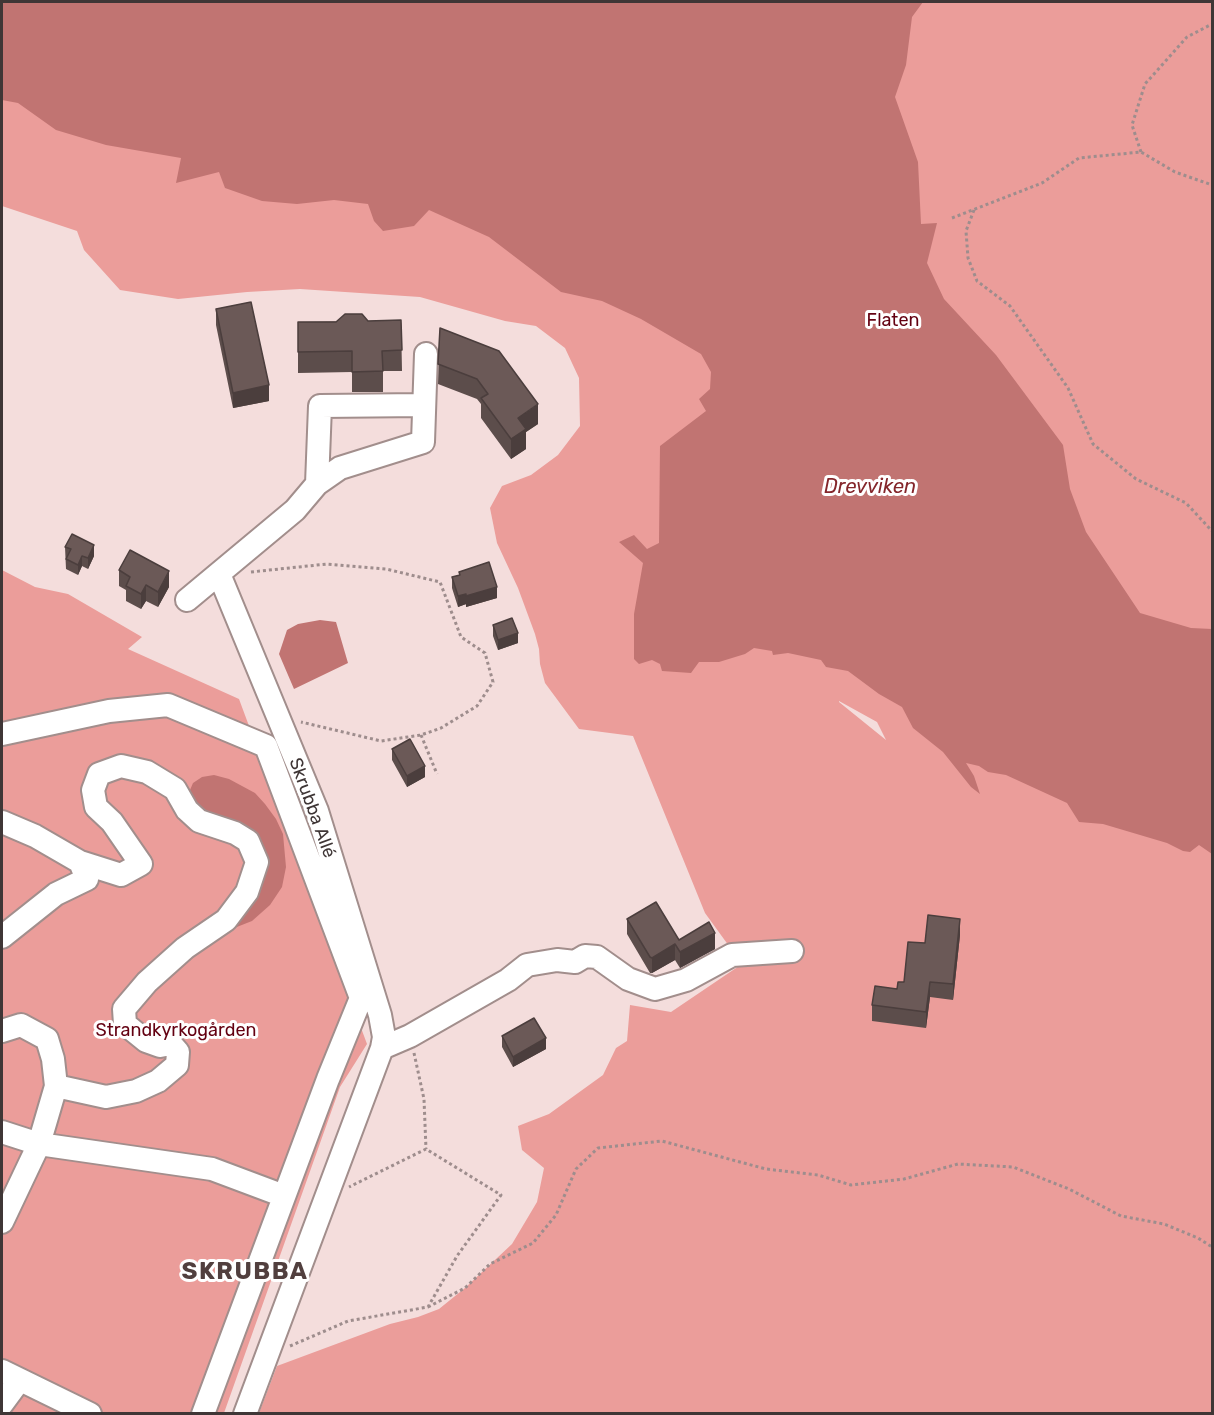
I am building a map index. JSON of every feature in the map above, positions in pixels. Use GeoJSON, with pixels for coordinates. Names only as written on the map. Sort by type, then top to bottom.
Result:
{"type":"FeatureCollection","features":[{"type":"Feature","properties":{"kind":"street"},"geometry":{"type":"LineString","coordinates":[[188,600],[295,510],[317,484],[340,468],[381,453],[423,442],[426,354]]}},
{"type":"Feature","properties":{"kind":"street"},"geometry":{"type":"LineString","coordinates":[[317,484],[320,406],[424,405]]}},
{"type":"Feature","properties":{"kind":"street","name":"Skrubba Allé"},"geometry":{"type":"LineString","coordinates":[[219,574],[320,823],[380,1016],[384,1037],[382,1048],[244,1413]]}},
{"type":"Feature","properties":{"kind":"street"},"geometry":{"type":"LineString","coordinates":[[2,734],[109,711],[168,705],[266,746],[361,998],[328,1079],[203,1413]]}},
{"type":"Feature","properties":{"kind":"street"},"geometry":{"type":"LineString","coordinates":[[2,822],[36,836],[80,862],[121,875],[141,864],[111,822],[96,807],[93,790],[99,774],[121,766],[147,772],[175,789],[187,810],[199,821],[235,833],[248,841],[257,862],[247,892],[226,920],[184,948],[147,982],[124,1009],[125,1024],[146,1041],[160,1046],[171,1044],[178,1052],[177,1065],[158,1081],[136,1091],[106,1097],[56,1086]]}},
{"type":"Feature","properties":{"kind":"street"},"geometry":{"type":"LineString","coordinates":[[2,937],[56,894],[87,879],[80,862]]}},
{"type":"Feature","properties":{"kind":"street"},"geometry":{"type":"LineString","coordinates":[[382,1048],[410,1036],[508,980],[527,965],[557,960],[575,962],[585,956],[597,957],[628,979],[655,989],[686,980],[732,955],[792,951]]}},
{"type":"Feature","properties":{"kind":"street"},"geometry":{"type":"LineString","coordinates":[[2,1031],[21,1025],[46,1039],[53,1059],[56,1086],[39,1144],[2,1222]]}},
{"type":"Feature","properties":{"kind":"street"},"geometry":{"type":"LineString","coordinates":[[2,1132],[39,1144],[212,1169],[284,1196]]}},
{"type":"Feature","properties":{"kind":"street"},"geometry":{"type":"LineString","coordinates":[[2,1404],[10,1376],[90,1413]]}},
{"type":"Feature","properties":{"kind":"path"},"geometry":{"type":"LineString","coordinates":[[1141,152],[1132,125],[1145,84],[1187,37],[1212,24]]}},
{"type":"Feature","properties":{"kind":"path"},"geometry":{"type":"LineString","coordinates":[[952,218],[1042,183],[1079,158],[1141,152],[1175,172],[1212,185]]}},
{"type":"Feature","properties":{"kind":"path"},"geometry":{"type":"LineString","coordinates":[[974,210],[966,231],[968,258],[977,281],[1010,306],[1068,388],[1093,444],[1136,479],[1186,503],[1212,531]]}},
{"type":"Feature","properties":{"kind":"path"},"geometry":{"type":"LineString","coordinates":[[219,574],[327,564],[386,568],[440,582],[461,637],[486,652],[493,682],[477,706],[441,728],[421,735],[381,741],[278,717]]}},
{"type":"Feature","properties":{"kind":"path"},"geometry":{"type":"LineString","coordinates":[[421,735],[437,774]]}},
{"type":"Feature","properties":{"kind":"path"},"geometry":{"type":"LineString","coordinates":[[410,1036],[424,1099],[426,1149]]}},
{"type":"Feature","properties":{"kind":"path"},"geometry":{"type":"LineString","coordinates":[[266,1356],[348,1321],[428,1307],[465,1288],[490,1264],[533,1243],[556,1215],[576,1169],[598,1148],[662,1141],[766,1169],[818,1174],[851,1185],[904,1179],[958,1164],[1013,1167],[1069,1189],[1121,1216],[1164,1224],[1198,1238],[1212,1247]]}},
{"type":"Feature","properties":{"kind":"path"},"geometry":{"type":"LineString","coordinates":[[324,1200],[426,1149]]}},
{"type":"Feature","properties":{"kind":"path"},"geometry":{"type":"LineString","coordinates":[[426,1149],[501,1195],[457,1256],[428,1307]]}},
{"type":"Feature","properties":{"kind":"green space","name":"Flaten"},"geometry":{"type":"Polygon","coordinates":[[[2,2],[1212,2],[1212,1413],[259,1413],[277,1366],[390,1324],[439,1309],[465,1288],[512,1244],[537,1202],[544,1168],[522,1150],[518,1126],[549,1114],[603,1075],[616,1048],[627,1041],[630,1005],[671,1012],[742,964],[705,913],[633,736],[579,729],[545,683],[535,634],[518,588],[497,543],[490,508],[502,486],[531,475],[558,455],[580,426],[579,378],[565,348],[536,326],[505,321],[420,297],[300,289],[178,299],[120,290],[84,250],[77,231],[2,206],[2,2]],[[839,701],[886,740],[877,722],[839,701]]]}},
{"type":"Feature","properties":{"kind":"green space","name":"Strandkyrkogården"},"geometry":{"type":"Polygon","coordinates":[[[2,570],[35,587],[68,594],[142,637],[128,649],[239,699],[367,1044],[340,1087],[224,1413],[2,1413],[2,570]]]}},
{"type":"Feature","properties":{"kind":"water","name":"Drevviken"},"geometry":{"type":"Polygon","coordinates":[[[2,2],[923,2],[912,17],[906,65],[895,97],[918,162],[921,224],[937,223],[927,263],[944,299],[996,355],[1063,445],[1070,489],[1086,532],[1140,613],[1191,628],[1212,629],[1212,854],[1199,845],[1190,852],[1183,851],[1167,843],[1103,824],[1079,822],[1067,803],[1006,775],[988,772],[979,766],[966,763],[974,776],[980,794],[971,787],[943,752],[913,728],[902,707],[879,694],[848,671],[826,667],[821,660],[788,653],[773,655],[772,651],[754,648],[745,654],[719,662],[699,662],[691,673],[662,671],[660,664],[652,660],[639,664],[634,659],[634,614],[643,563],[619,542],[634,535],[647,549],[659,543],[660,446],[706,411],[699,399],[710,389],[711,372],[701,354],[641,319],[602,301],[561,292],[489,237],[429,210],[414,226],[383,231],[374,221],[368,204],[334,200],[297,204],[262,201],[225,188],[219,172],[176,183],[181,158],[106,145],[56,130],[18,103],[2,100],[2,2]]]}},
{"type":"Feature","properties":{"kind":"water"},"geometry":{"type":"Polygon","coordinates":[[[320,620],[336,622],[348,663],[294,689],[279,654],[287,630],[298,624],[320,620]]]}},
{"type":"Feature","properties":{"kind":"water"},"geometry":{"type":"Polygon","coordinates":[[[214,775],[229,779],[255,793],[265,804],[283,834],[286,867],[282,887],[270,905],[252,921],[219,934],[258,850],[199,817],[187,797],[193,783],[202,777],[214,775]]]}},
{"type":"Feature","properties":{"kind":"building"},"geometry":{"type":"Polygon","coordinates":[[[251,302],[269,385],[233,393],[216,309],[251,302]]]}},
{"type":"Feature","properties":{"kind":"building"},"geometry":{"type":"Polygon","coordinates":[[[345,314],[362,314],[368,321],[401,320],[402,350],[382,351],[383,371],[352,372],[352,351],[298,352],[298,322],[336,322],[345,314]]]}},
{"type":"Feature","properties":{"kind":"building"},"geometry":{"type":"Polygon","coordinates":[[[440,328],[499,351],[538,404],[518,418],[526,429],[511,439],[481,398],[488,394],[477,379],[438,364],[440,328]]]}},
{"type":"Feature","properties":{"kind":"building"},"geometry":{"type":"Polygon","coordinates":[[[72,534],[94,545],[88,558],[82,556],[78,565],[66,559],[71,549],[65,547],[72,534]]]}},
{"type":"Feature","properties":{"kind":"building"},"geometry":{"type":"Polygon","coordinates":[[[130,550],[169,571],[158,592],[146,585],[141,594],[126,586],[130,577],[119,570],[130,550]]]}},
{"type":"Feature","properties":{"kind":"building"},"geometry":{"type":"Polygon","coordinates":[[[489,562],[497,587],[458,596],[452,577],[460,575],[459,572],[489,562]]]}},
{"type":"Feature","properties":{"kind":"building"},"geometry":{"type":"Polygon","coordinates":[[[512,618],[518,633],[498,640],[493,625],[512,618]]]}},
{"type":"Feature","properties":{"kind":"building"},"geometry":{"type":"Polygon","coordinates":[[[410,739],[425,766],[407,776],[392,749],[410,739]]]}},
{"type":"Feature","properties":{"kind":"building"},"geometry":{"type":"Polygon","coordinates":[[[656,902],[679,940],[709,922],[715,933],[680,952],[675,944],[652,958],[650,957],[627,919],[656,902]]]}},
{"type":"Feature","properties":{"kind":"building"},"geometry":{"type":"Polygon","coordinates":[[[928,915],[960,919],[953,984],[930,982],[926,1012],[872,1005],[875,986],[897,989],[898,982],[904,982],[908,942],[925,943],[928,915]]]}},
{"type":"Feature","properties":{"kind":"building"},"geometry":{"type":"Polygon","coordinates":[[[534,1018],[546,1038],[513,1057],[502,1036],[534,1018]]]}},
{"type":"Feature","properties":{"kind":"district","name":"SKRUBBA"},"geometry":{"type":"Point","coordinates":[245,1272]}}]}
